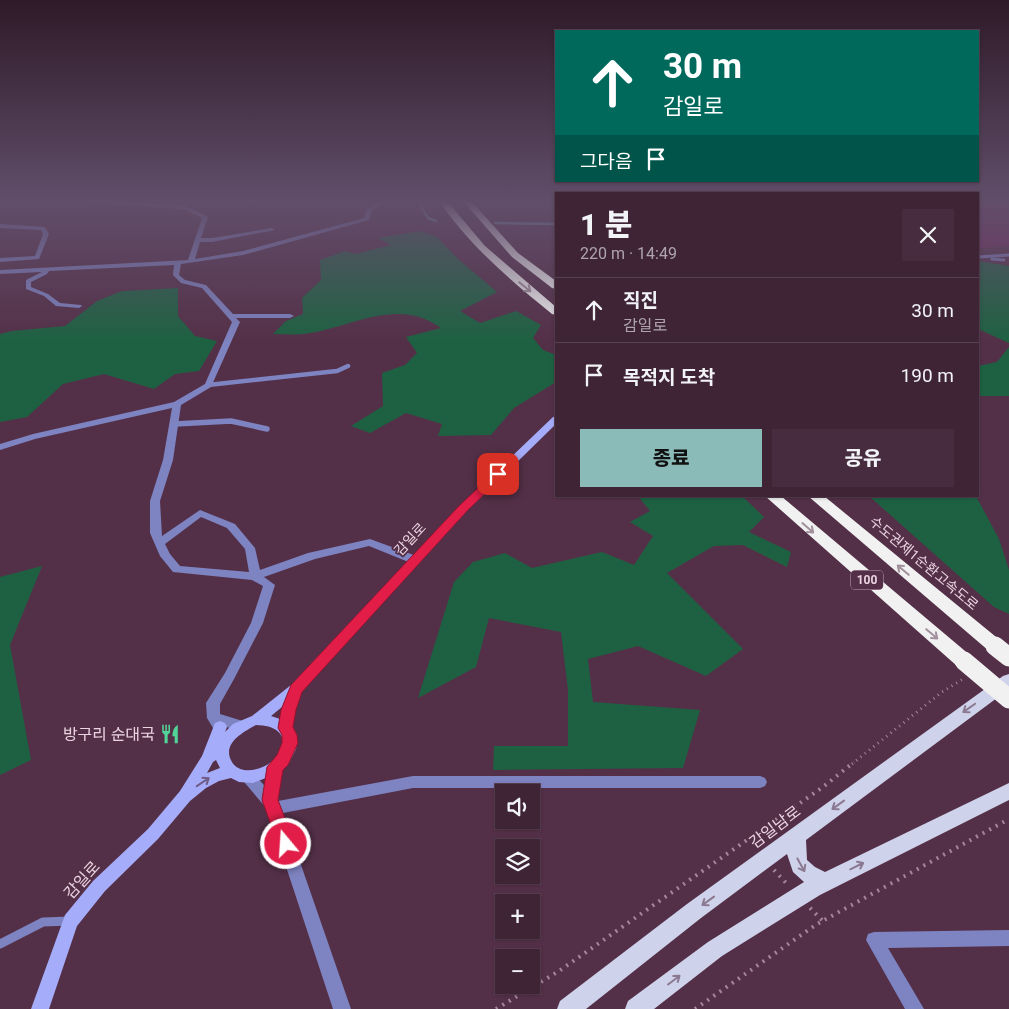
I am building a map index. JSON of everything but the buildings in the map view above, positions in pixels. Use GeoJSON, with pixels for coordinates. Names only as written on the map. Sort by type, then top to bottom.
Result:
{"type":"FeatureCollection","features":[{"type":"Feature","properties":{"kind":"highway"},"geometry":{"type":"LineString","coordinates":[[481,248],[495,262],[555,311]]}},
{"type":"Feature","properties":{"kind":"highway"},"geometry":{"type":"LineString","coordinates":[[508,248],[555,285]]}},
{"type":"Feature","properties":{"kind":"highway","name":"100"},"geometry":{"type":"LineString","coordinates":[[773,497],[966,669],[1009,699]]}},
{"type":"Feature","properties":{"kind":"highway","name":"수도권제1순환고속도로"},"geometry":{"type":"LineString","coordinates":[[816,497],[1002,652]]}},
{"type":"Feature","properties":{"kind":"main road","name":"감일남로"},"geometry":{"type":"LineString","coordinates":[[568,1009],[764,860],[1009,680]]}},
{"type":"Feature","properties":{"kind":"main road"},"geometry":{"type":"LineString","coordinates":[[636,1009],[715,948],[799,896],[1009,791]]}},
{"type":"Feature","properties":{"kind":"main road"},"geometry":{"type":"LineString","coordinates":[[797,836],[796,856],[800,869],[809,876],[825,882]]}},
{"type":"Feature","properties":{"kind":"street"},"geometry":{"type":"LineString","coordinates":[[0,260],[37,258],[41,248]]}},
{"type":"Feature","properties":{"kind":"street"},"geometry":{"type":"LineString","coordinates":[[191,261],[195,248]]}},
{"type":"Feature","properties":{"kind":"street"},"geometry":{"type":"LineString","coordinates":[[0,272],[178,263],[243,253],[262,248]]}},
{"type":"Feature","properties":{"kind":"street"},"geometry":{"type":"LineString","coordinates":[[0,447],[33,437],[177,404],[208,385],[236,322],[204,286],[183,282],[176,275],[178,263]]}},
{"type":"Feature","properties":{"kind":"street"},"geometry":{"type":"LineString","coordinates":[[47,270],[45,273],[28,281],[28,288],[46,295],[58,305],[80,306]]}},
{"type":"Feature","properties":{"kind":"street"},"geometry":{"type":"LineString","coordinates":[[231,316],[290,316]]}},
{"type":"Feature","properties":{"kind":"street"},"geometry":{"type":"LineString","coordinates":[[177,404],[168,460],[155,501],[155,533],[165,556],[177,569],[255,576],[312,556],[370,542],[414,560]]}},
{"type":"Feature","properties":{"kind":"street","name":"감일로"},"geometry":{"type":"LineString","coordinates":[[185,796],[221,733],[255,720],[296,689],[463,509],[555,420]]}},
{"type":"Feature","properties":{"kind":"street"},"geometry":{"type":"LineString","coordinates":[[159,543],[200,513],[231,526],[250,548],[255,576],[269,586],[258,623],[230,676],[212,703],[221,733],[221,757],[224,765],[231,772],[246,776],[256,775],[275,767],[272,804],[342,1009]]}},
{"type":"Feature","properties":{"kind":"street","name":"감일로"},"geometry":{"type":"LineString","coordinates":[[275,767],[283,760],[290,743],[289,735],[285,728],[288,710],[296,689]]}},
{"type":"Feature","properties":{"kind":"street"},"geometry":{"type":"LineString","coordinates":[[255,720],[277,722],[285,728]]}},
{"type":"Feature","properties":{"kind":"street"},"geometry":{"type":"LineString","coordinates":[[208,758],[221,733],[241,726]]}},
{"type":"Feature","properties":{"kind":"street","name":"감일로"},"geometry":{"type":"LineString","coordinates":[[40,1009],[71,921],[99,886],[152,834],[185,796],[202,781],[217,774],[231,772]]}},
{"type":"Feature","properties":{"kind":"street"},"geometry":{"type":"LineString","coordinates":[[246,776],[272,804]]}},
{"type":"Feature","properties":{"kind":"street"},"geometry":{"type":"LineString","coordinates":[[272,804],[413,782],[760,782]]}},
{"type":"Feature","properties":{"kind":"street"},"geometry":{"type":"LineString","coordinates":[[915,1009],[874,940],[1009,938]]}},
{"type":"Feature","properties":{"kind":"lane"},"geometry":{"type":"LineString","coordinates":[[979,257],[1009,255]]}},
{"type":"Feature","properties":{"kind":"lane"},"geometry":{"type":"LineString","coordinates":[[979,257],[1004,260]]}},
{"type":"Feature","properties":{"kind":"lane"},"geometry":{"type":"LineString","coordinates":[[208,385],[337,372],[348,366]]}},
{"type":"Feature","properties":{"kind":"lane"},"geometry":{"type":"LineString","coordinates":[[175,424],[231,421],[267,429]]}},
{"type":"Feature","properties":{"kind":"lane"},"geometry":{"type":"LineString","coordinates":[[0,944],[43,922],[71,921]]}},
{"type":"Feature","properties":{"kind":"path"},"geometry":{"type":"LineString","coordinates":[[496,1009],[559,971],[823,787],[942,692],[966,669]]}},
{"type":"Feature","properties":{"kind":"path"},"geometry":{"type":"LineString","coordinates":[[695,1009],[823,921],[1009,819]]}},
{"type":"Feature","properties":{"kind":"path"},"geometry":{"type":"LineString","coordinates":[[746,841],[823,921]]}},
{"type":"Feature","properties":{"kind":"green space"},"geometry":{"type":"Polygon","coordinates":[[[379,248],[448,248],[497,292],[460,311],[480,323],[516,311],[541,325],[533,338],[543,350],[555,355],[555,383],[514,408],[491,435],[438,436],[442,424],[406,413],[370,433],[351,426],[383,406],[382,373],[405,365],[417,353],[406,337],[441,328],[424,319],[408,315],[391,314],[322,331],[304,334],[273,334],[286,321],[303,314],[302,298],[321,280],[320,260],[345,251],[355,254],[379,248]]]}},
{"type":"Feature","properties":{"kind":"green space"},"geometry":{"type":"Polygon","coordinates":[[[979,261],[1009,266],[1009,343],[979,329],[979,261]]]}},
{"type":"Feature","properties":{"kind":"green space"},"geometry":{"type":"Polygon","coordinates":[[[178,288],[178,316],[195,336],[217,341],[199,371],[175,374],[154,389],[104,374],[63,384],[27,417],[0,422],[0,334],[12,331],[65,326],[97,301],[122,291],[178,288]]]}},
{"type":"Feature","properties":{"kind":"green space"},"geometry":{"type":"Polygon","coordinates":[[[1009,347],[1009,396],[979,396],[979,366],[997,362],[1009,347]]]}},
{"type":"Feature","properties":{"kind":"green space"},"geometry":{"type":"Polygon","coordinates":[[[639,497],[743,497],[764,517],[749,532],[791,552],[787,567],[743,545],[714,546],[667,573],[743,649],[706,676],[638,646],[588,659],[593,702],[700,710],[683,768],[493,770],[494,746],[568,746],[568,690],[561,632],[489,618],[476,667],[418,698],[454,582],[473,562],[505,553],[532,568],[602,552],[634,565],[653,536],[630,522],[650,511],[639,497]]]}},
{"type":"Feature","properties":{"kind":"green space"},"geometry":{"type":"Polygon","coordinates":[[[870,497],[977,497],[999,539],[1009,570],[1009,614],[994,607],[870,497]]]}},
{"type":"Feature","properties":{"kind":"green space"},"geometry":{"type":"Polygon","coordinates":[[[42,566],[10,645],[31,760],[0,775],[0,577],[42,566]]]}},
{"type":"Feature","properties":{"kind":"place","name":"방구리 순대국"},"geometry":{"type":"Point","coordinates":[170,734]}},
{"type":"Feature","properties":{"kind":"route"},"geometry":{"type":"LineString","coordinates":[[286,844],[270,800],[275,767],[283,760],[290,743],[289,735],[285,728],[288,710],[296,689],[414,560],[498,474]]}}]}
